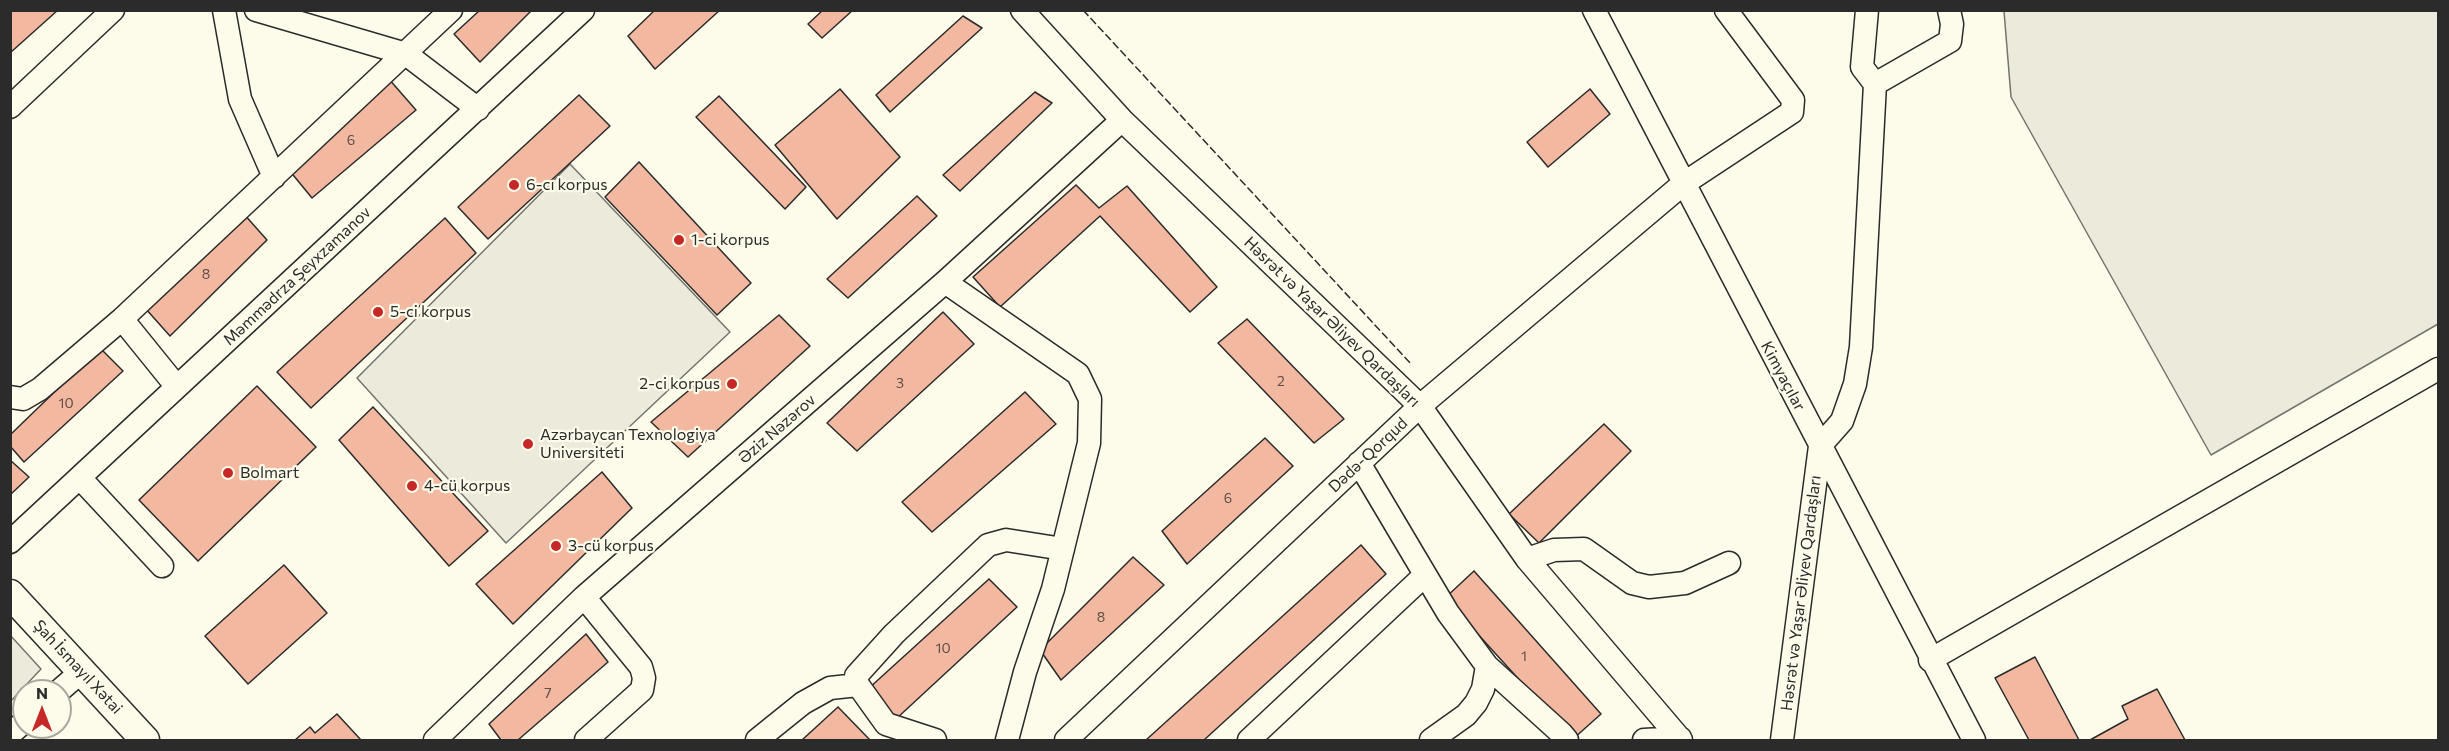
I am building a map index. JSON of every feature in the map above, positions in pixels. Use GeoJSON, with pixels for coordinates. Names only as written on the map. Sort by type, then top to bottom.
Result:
{"type":"FeatureCollection","features":[{"type":"Feature","properties":{"kind":"main road","name":"Şah İsmayıl Xətai"},"geometry":{"type":"LineString","coordinates":[[10,594],[145,741]]}},
{"type":"Feature","properties":{"kind":"street"},"geometry":{"type":"LineString","coordinates":[[13,98],[113,10]]}},
{"type":"Feature","properties":{"kind":"street"},"geometry":{"type":"LineString","coordinates":[[224,10],[240,99],[274,177]]}},
{"type":"Feature","properties":{"kind":"street"},"geometry":{"type":"LineString","coordinates":[[256,10],[406,54],[478,109]]}},
{"type":"Feature","properties":{"kind":"street"},"geometry":{"type":"LineString","coordinates":[[10,397],[23,399],[40,389],[122,320],[451,10]]}},
{"type":"Feature","properties":{"kind":"street","name":"Məmmədrza Şeyxzamanov"},"geometry":{"type":"LineString","coordinates":[[10,542],[583,10]]}},
{"type":"Feature","properties":{"kind":"street","name":"Həsrət və Yaşar Əliyev Qardaşları"},"geometry":{"type":"LineString","coordinates":[[1022,10],[1122,120],[1420,406],[1527,559],[1681,739]]}},
{"type":"Feature","properties":{"kind":"street","name":"Kimyaçılar"},"geometry":{"type":"LineString","coordinates":[[1594,10],[1974,741]]}},
{"type":"Feature","properties":{"kind":"street","name":"Dədə-Qorqud"},"geometry":{"type":"LineString","coordinates":[[1066,741],[1420,406],[1683,184],[1792,112],[1793,100],[1726,10]]}},
{"type":"Feature","properties":{"kind":"street"},"geometry":{"type":"LineString","coordinates":[[1820,446],[1842,421],[1855,384],[1861,347],[1875,84],[1862,67],[1867,10]]}},
{"type":"Feature","properties":{"kind":"street"},"geometry":{"type":"LineString","coordinates":[[1875,84],[1950,41],[1952,24],[1949,10]]}},
{"type":"Feature","properties":{"kind":"street","name":"Əziz Nəzərov"},"geometry":{"type":"LineString","coordinates":[[435,741],[584,597],[945,282],[1122,120]]}},
{"type":"Feature","properties":{"kind":"street"},"geometry":{"type":"LineString","coordinates":[[945,282],[1078,374],[1090,399],[1089,443],[1053,589],[1024,672],[1007,741]]}},
{"type":"Feature","properties":{"kind":"street"},"geometry":{"type":"LineString","coordinates":[[122,320],[177,387]]}},
{"type":"Feature","properties":{"kind":"street"},"geometry":{"type":"LineString","coordinates":[[1930,660],[2439,369]]}},
{"type":"Feature","properties":{"kind":"street","name":"Həsrət və Yaşar Əliyev Qardaşları"},"geometry":{"type":"LineString","coordinates":[[1782,741],[1820,446]]}},
{"type":"Feature","properties":{"kind":"street"},"geometry":{"type":"LineString","coordinates":[[1359,463],[1448,613],[1487,666],[1567,741]]}},
{"type":"Feature","properties":{"kind":"street"},"geometry":{"type":"LineString","coordinates":[[80,478],[162,566]]}},
{"type":"Feature","properties":{"kind":"street"},"geometry":{"type":"LineString","coordinates":[[935,741],[886,724],[858,685],[856,676],[869,659],[988,545],[1006,540],[1063,549]]}},
{"type":"Feature","properties":{"kind":"street"},"geometry":{"type":"LineString","coordinates":[[1527,559],[1554,550],[1584,549],[1632,583],[1649,587],[1686,583],[1729,562]]}},
{"type":"Feature","properties":{"kind":"street"},"geometry":{"type":"LineString","coordinates":[[1249,741],[1425,575]]}},
{"type":"Feature","properties":{"kind":"street"},"geometry":{"type":"LineString","coordinates":[[584,597],[641,668],[644,678],[642,690],[586,741]]}},
{"type":"Feature","properties":{"kind":"street"},"geometry":{"type":"LineString","coordinates":[[1431,741],[1466,715],[1476,703],[1483,689],[1487,666]]}},
{"type":"Feature","properties":{"kind":"street"},"geometry":{"type":"LineString","coordinates":[[72,679],[82,671]]}},
{"type":"Feature","properties":{"kind":"street"},"geometry":{"type":"LineString","coordinates":[[757,741],[803,703],[830,688],[858,685]]}},
{"type":"Feature","properties":{"kind":"street"},"geometry":{"type":"LineString","coordinates":[[1644,741],[1681,739]]}},
{"type":"Feature","properties":{"kind":"shaded area"},"geometry":{"type":"Polygon","coordinates":[[[2004,11],[2438,11],[2438,324],[2211,455],[2011,97],[2004,11]]]}},
{"type":"Feature","properties":{"kind":"shaded area"},"geometry":{"type":"Polygon","coordinates":[[[570,164],[730,332],[506,543],[357,378],[570,164]]]}},
{"type":"Feature","properties":{"kind":"shaded area"},"geometry":{"type":"Polygon","coordinates":[[[10,635],[41,669],[32,679],[12,679],[12,700],[10,700],[10,635]]]}},
{"type":"Feature","properties":{"kind":"building"},"geometry":{"type":"Polygon","coordinates":[[[10,10],[58,10],[10,53],[10,10]]]}},
{"type":"Feature","properties":{"kind":"building"},"geometry":{"type":"Polygon","coordinates":[[[480,10],[532,10],[480,62],[454,34],[480,10]]]}},
{"type":"Feature","properties":{"kind":"building"},"geometry":{"type":"Polygon","coordinates":[[[655,10],[720,10],[655,69],[628,36],[655,10]]]}},
{"type":"Feature","properties":{"kind":"building"},"geometry":{"type":"Polygon","coordinates":[[[823,10],[853,10],[822,38],[808,24],[823,10]]]}},
{"type":"Feature","properties":{"kind":"building"},"geometry":{"type":"Polygon","coordinates":[[[963,16],[982,28],[890,112],[876,95],[963,16]]]}},
{"type":"Feature","properties":{"kind":"building"},"geometry":{"type":"Polygon","coordinates":[[[388,78],[416,110],[312,198],[289,170],[388,78]]]}},
{"type":"Feature","properties":{"kind":"building"},"geometry":{"type":"Polygon","coordinates":[[[840,89],[900,157],[837,219],[775,145],[840,89]]]}},
{"type":"Feature","properties":{"kind":"building"},"geometry":{"type":"Polygon","coordinates":[[[1590,89],[1610,114],[1548,167],[1527,142],[1590,89]]]}},
{"type":"Feature","properties":{"kind":"building"},"geometry":{"type":"Polygon","coordinates":[[[1035,92],[1052,103],[960,191],[943,175],[1035,92]]]}},
{"type":"Feature","properties":{"kind":"building","name":"6-cı korpus"},"geometry":{"type":"Polygon","coordinates":[[[579,95],[610,126],[488,239],[458,207],[579,95]]]}},
{"type":"Feature","properties":{"kind":"building"},"geometry":{"type":"Polygon","coordinates":[[[719,96],[806,187],[785,209],[696,117],[719,96]]]}},
{"type":"Feature","properties":{"kind":"building","name":"1-ci korpus"},"geometry":{"type":"Polygon","coordinates":[[[639,162],[751,283],[717,315],[605,197],[639,162]]]}},
{"type":"Feature","properties":{"kind":"building"},"geometry":{"type":"Polygon","coordinates":[[[1076,185],[1099,208],[1127,186],[1217,287],[1190,312],[1100,216],[1000,307],[973,277],[1076,185]]]}},
{"type":"Feature","properties":{"kind":"building"},"geometry":{"type":"Polygon","coordinates":[[[917,196],[937,216],[848,298],[827,279],[917,196]]]}},
{"type":"Feature","properties":{"kind":"building"},"geometry":{"type":"Polygon","coordinates":[[[243,213],[267,240],[170,336],[145,308],[243,213]]]}},
{"type":"Feature","properties":{"kind":"building","name":"5-ci korpus"},"geometry":{"type":"Polygon","coordinates":[[[445,218],[476,253],[311,408],[277,372],[445,218]]]}},
{"type":"Feature","properties":{"kind":"building"},"geometry":{"type":"Polygon","coordinates":[[[943,312],[974,344],[857,451],[827,423],[943,312]]]}},
{"type":"Feature","properties":{"kind":"building","name":"2-ci korpus"},"geometry":{"type":"Polygon","coordinates":[[[779,315],[810,346],[688,457],[651,422],[779,315]]]}},
{"type":"Feature","properties":{"kind":"building"},"geometry":{"type":"Polygon","coordinates":[[[1247,319],[1344,419],[1314,443],[1218,343],[1247,319]]]}},
{"type":"Feature","properties":{"kind":"building"},"geometry":{"type":"Polygon","coordinates":[[[100,348],[123,371],[24,462],[10,446],[10,435],[100,348]]]}},
{"type":"Feature","properties":{"kind":"building","name":"Bolmart"},"geometry":{"type":"Polygon","coordinates":[[[257,386],[316,447],[198,561],[139,500],[257,386]]]}},
{"type":"Feature","properties":{"kind":"building"},"geometry":{"type":"Polygon","coordinates":[[[1025,392],[1056,424],[932,532],[902,502],[1025,392]]]}},
{"type":"Feature","properties":{"kind":"building","name":"4-cü korpus"},"geometry":{"type":"Polygon","coordinates":[[[373,407],[488,531],[449,566],[339,440],[373,407]]]}},
{"type":"Feature","properties":{"kind":"building"},"geometry":{"type":"Polygon","coordinates":[[[1604,424],[1631,451],[1539,543],[1509,514],[1604,424]]]}},
{"type":"Feature","properties":{"kind":"building"},"geometry":{"type":"Polygon","coordinates":[[[1265,438],[1293,466],[1187,564],[1162,531],[1265,438]]]}},
{"type":"Feature","properties":{"kind":"building"},"geometry":{"type":"Polygon","coordinates":[[[10,460],[29,477],[10,495],[10,460]]]}},
{"type":"Feature","properties":{"kind":"building","name":"3-cü korpus"},"geometry":{"type":"Polygon","coordinates":[[[602,472],[632,508],[513,624],[476,584],[602,472]]]}},
{"type":"Feature","properties":{"kind":"building"},"geometry":{"type":"Polygon","coordinates":[[[1361,545],[1386,574],[1204,740],[1146,740],[1361,545]]]}},
{"type":"Feature","properties":{"kind":"building"},"geometry":{"type":"Polygon","coordinates":[[[1133,557],[1164,585],[1061,680],[1040,650],[1133,557]]]}},
{"type":"Feature","properties":{"kind":"building"},"geometry":{"type":"Polygon","coordinates":[[[284,565],[327,613],[248,684],[205,636],[284,565]]]}},
{"type":"Feature","properties":{"kind":"building"},"geometry":{"type":"Polygon","coordinates":[[[1474,571],[1601,714],[1573,739],[1445,598],[1474,571]]]}},
{"type":"Feature","properties":{"kind":"building"},"geometry":{"type":"Polygon","coordinates":[[[989,579],[1017,607],[896,719],[868,689],[989,579]]]}},
{"type":"Feature","properties":{"kind":"building"},"geometry":{"type":"Polygon","coordinates":[[[586,634],[608,662],[518,740],[501,740],[489,724],[586,634]]]}},
{"type":"Feature","properties":{"kind":"building"},"geometry":{"type":"Polygon","coordinates":[[[2035,657],[2079,740],[2029,740],[1995,678],[2035,657]]]}},
{"type":"Feature","properties":{"kind":"building"},"geometry":{"type":"Polygon","coordinates":[[[2157,689],[2185,740],[2090,740],[2128,719],[2122,706],[2157,689]]]}},
{"type":"Feature","properties":{"kind":"building"},"geometry":{"type":"Polygon","coordinates":[[[838,707],[870,740],[802,740],[838,707]]]}},
{"type":"Feature","properties":{"kind":"building"},"geometry":{"type":"Polygon","coordinates":[[[337,714],[361,740],[295,740],[310,727],[315,733],[337,714]]]}},
{"type":"Feature","properties":{"kind":"fence"},"geometry":{"type":"LineString","coordinates":[[1083,10],[1412,365]]}},
{"type":"Feature","properties":{"kind":"place","name":"6-cı korpus"},"geometry":{"type":"Point","coordinates":[514,185]}},
{"type":"Feature","properties":{"kind":"place","name":"1-ci korpus"},"geometry":{"type":"Point","coordinates":[679,240]}},
{"type":"Feature","properties":{"kind":"place","name":"5-ci korpus"},"geometry":{"type":"Point","coordinates":[378,312]}},
{"type":"Feature","properties":{"kind":"place","name":"2-ci korpus"},"geometry":{"type":"Point","coordinates":[732,384]}},
{"type":"Feature","properties":{"kind":"place","name":"Azərbaycan Texnologiya Universiteti"},"geometry":{"type":"Point","coordinates":[528,444]}},
{"type":"Feature","properties":{"kind":"place","name":"Bolmart"},"geometry":{"type":"Point","coordinates":[228,473]}},
{"type":"Feature","properties":{"kind":"place","name":"4-cü korpus"},"geometry":{"type":"Point","coordinates":[412,486]}},
{"type":"Feature","properties":{"kind":"place","name":"3-cü korpus"},"geometry":{"type":"Point","coordinates":[556,546]}}]}
